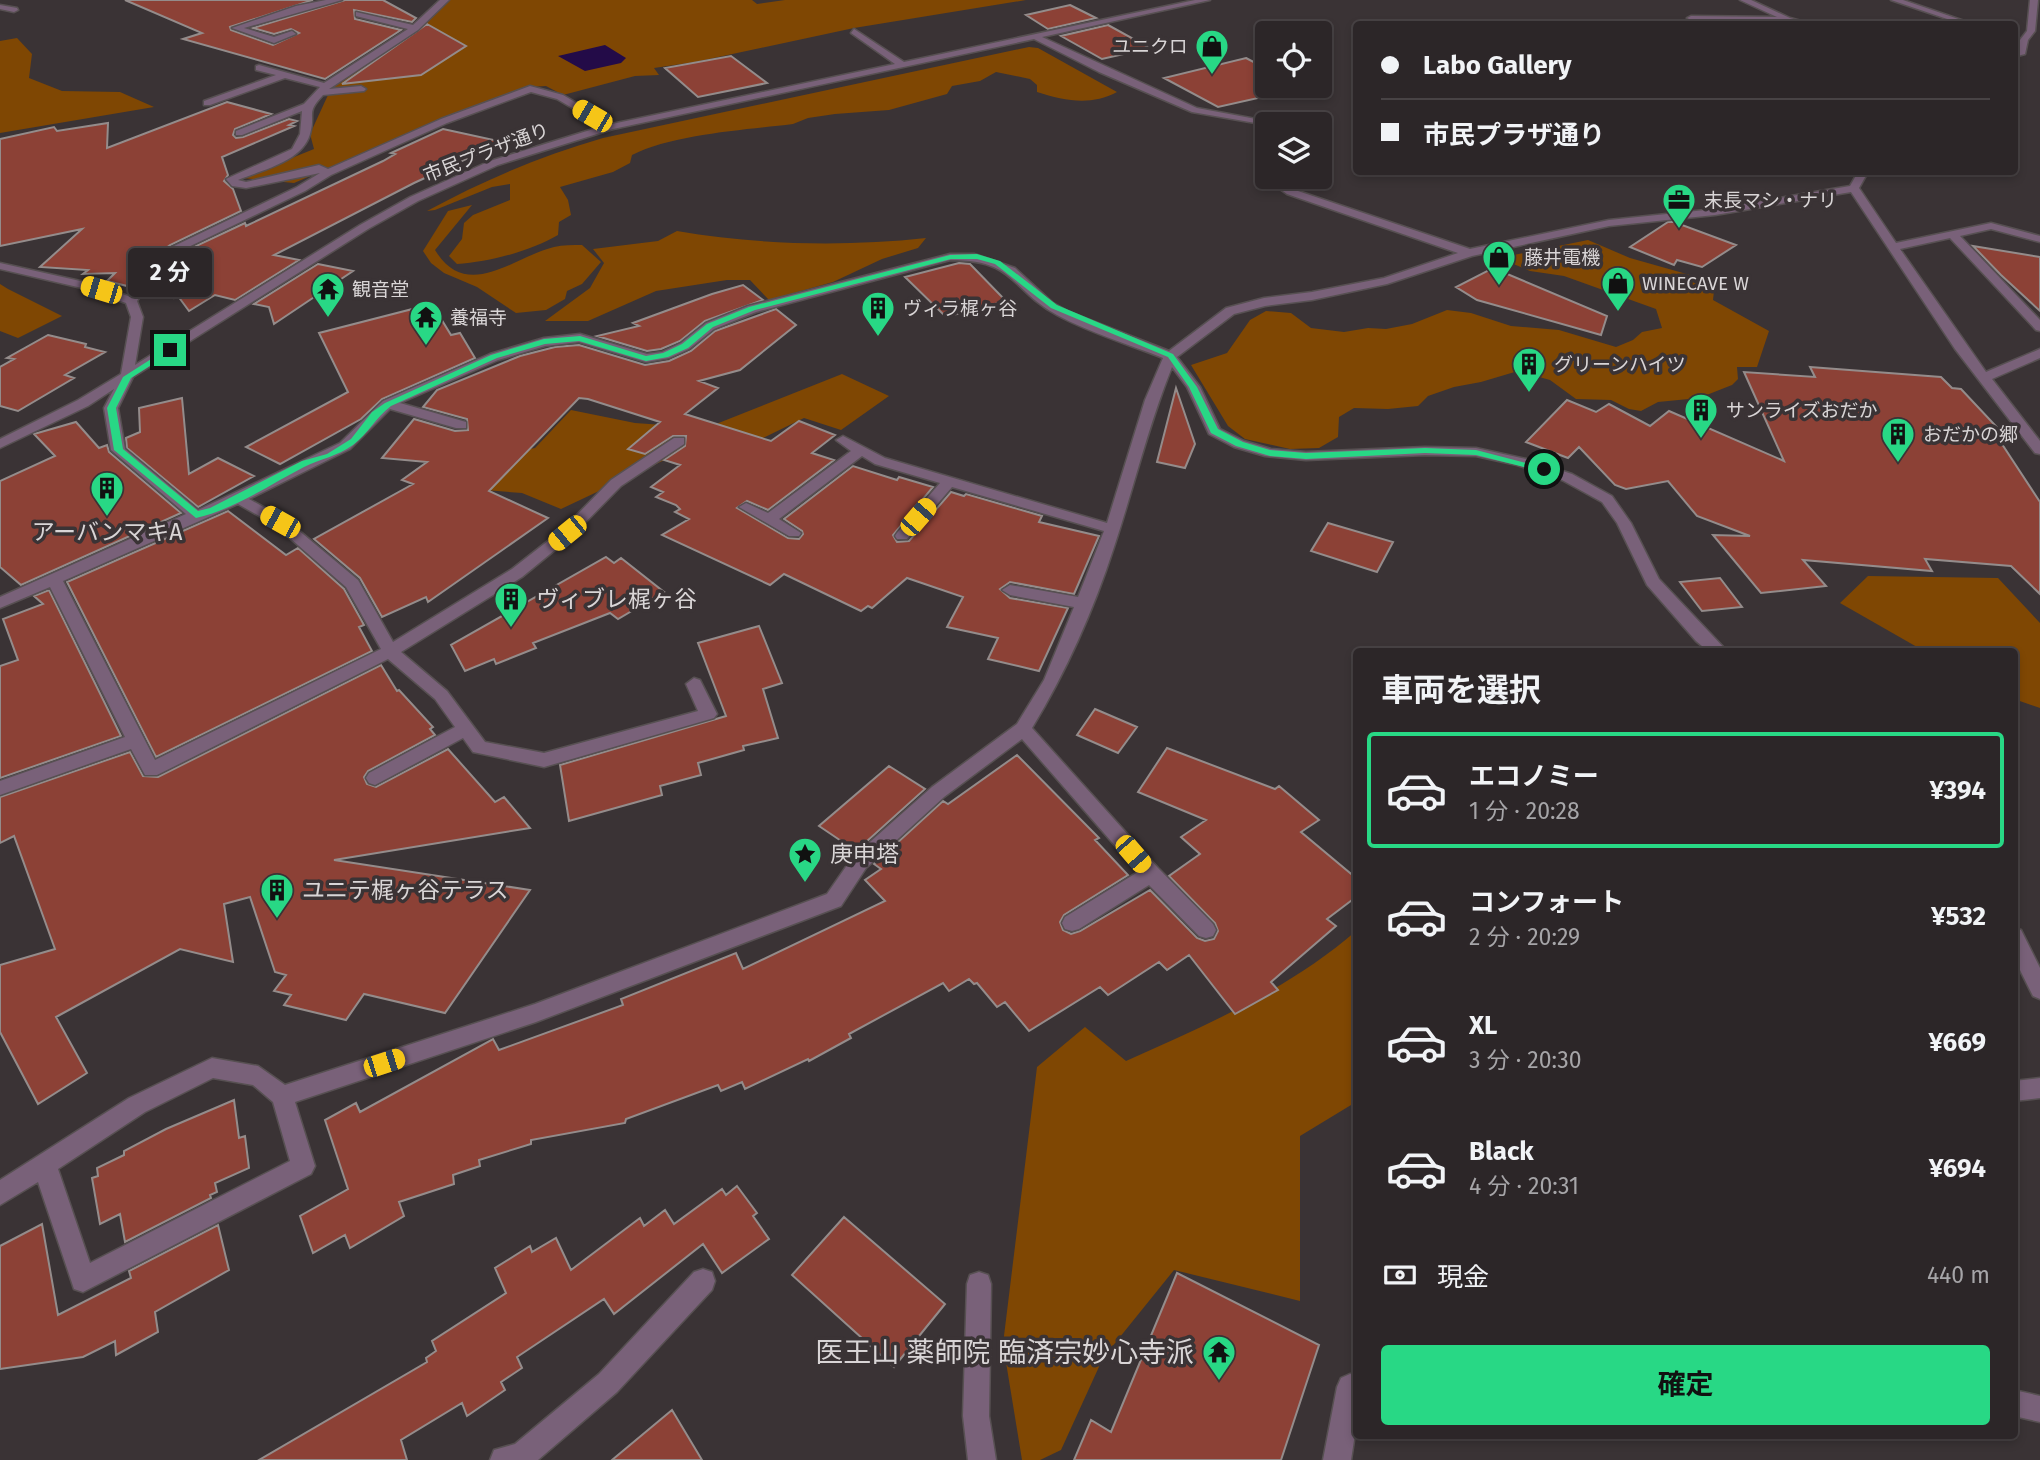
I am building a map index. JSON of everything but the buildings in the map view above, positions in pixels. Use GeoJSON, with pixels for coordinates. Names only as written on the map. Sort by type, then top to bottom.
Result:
{"type":"FeatureCollection","features":[{"type":"Feature","properties":{"kind":"street"},"geometry":{"type":"LineString","coordinates":[[274,40],[236,28],[299,8],[338,0]]}},
{"type":"Feature","properties":{"kind":"street","name":"市民プラザ通り"},"geometry":{"type":"LineString","coordinates":[[0,444],[83,403],[127,377],[364,227],[414,199],[494,163],[611,127],[1206,0]]}},
{"type":"Feature","properties":{"kind":"street"},"geometry":{"type":"LineString","coordinates":[[1895,0],[1960,21]]}},
{"type":"Feature","properties":{"kind":"street"},"geometry":{"type":"LineString","coordinates":[[2018,53],[2022,52],[2019,38],[2035,32],[2034,0]]}},
{"type":"Feature","properties":{"kind":"street"},"geometry":{"type":"LineString","coordinates":[[239,133],[307,106],[323,89],[415,28],[440,1]]}},
{"type":"Feature","properties":{"kind":"street"},"geometry":{"type":"LineString","coordinates":[[1748,1],[1789,20]]}},
{"type":"Feature","properties":{"kind":"street"},"geometry":{"type":"LineString","coordinates":[[0,7],[14,10]]}},
{"type":"Feature","properties":{"kind":"street"},"geometry":{"type":"LineString","coordinates":[[359,14],[415,28]]}},
{"type":"Feature","properties":{"kind":"street"},"geometry":{"type":"LineString","coordinates":[[1691,18],[1794,21]]}},
{"type":"Feature","properties":{"kind":"street"},"geometry":{"type":"LineString","coordinates":[[854,31],[904,66]]}},
{"type":"Feature","properties":{"kind":"street"},"geometry":{"type":"LineString","coordinates":[[257,46],[292,34]]}},
{"type":"Feature","properties":{"kind":"street"},"geometry":{"type":"LineString","coordinates":[[1037,37],[1102,70],[1195,110],[1255,120]]}},
{"type":"Feature","properties":{"kind":"street"},"geometry":{"type":"LineString","coordinates":[[259,68],[323,89],[361,89]]}},
{"type":"Feature","properties":{"kind":"street"},"geometry":{"type":"LineString","coordinates":[[207,103],[285,75]]}},
{"type":"Feature","properties":{"kind":"street"},"geometry":{"type":"LineString","coordinates":[[131,301],[156,264],[176,249],[301,189],[327,173],[444,121],[530,89],[541,88],[554,94],[611,127]]}},
{"type":"Feature","properties":{"kind":"street"},"geometry":{"type":"LineString","coordinates":[[307,106],[304,134],[296,151],[232,178],[236,184],[246,186],[319,169],[327,173]]}},
{"type":"Feature","properties":{"kind":"street"},"geometry":{"type":"LineString","coordinates":[[1854,188],[1861,175]]}},
{"type":"Feature","properties":{"kind":"street"},"geometry":{"type":"LineString","coordinates":[[1854,188],[1959,346],[2040,450]]}},
{"type":"Feature","properties":{"kind":"street"},"geometry":{"type":"LineString","coordinates":[[282,1096],[536,1013],[835,900],[859,863],[938,792],[1023,729],[1052,681],[1083,604],[1112,529],[1152,400],[1171,356],[1230,311],[1264,302],[1312,296],[1387,281],[1469,253],[1609,223],[1715,212],[1854,188]]}},
{"type":"Feature","properties":{"kind":"street"},"geometry":{"type":"LineString","coordinates":[[1288,189],[1469,253]]}},
{"type":"Feature","properties":{"kind":"street"},"geometry":{"type":"LineString","coordinates":[[1892,247],[1992,226],[2040,239]]}},
{"type":"Feature","properties":{"kind":"street"},"geometry":{"type":"LineString","coordinates":[[1952,234],[2040,327]]}},
{"type":"Feature","properties":{"kind":"street"},"geometry":{"type":"LineString","coordinates":[[0,603],[196,515],[213,511],[305,463],[330,456],[354,440],[375,413],[388,404],[494,357],[544,342],[580,338],[646,358],[665,355],[685,346],[710,326],[752,309],[859,279],[905,271],[950,257],[974,257],[1011,270],[1049,306],[1065,315],[1171,356],[1193,387],[1214,431],[1250,447],[1270,453],[1306,456],[1425,451],[1476,452],[1521,462],[1567,477],[1607,499],[1624,523],[1652,582],[1715,648]]}},
{"type":"Feature","properties":{"kind":"street"},"geometry":{"type":"LineString","coordinates":[[0,266],[85,285],[131,301]]}},
{"type":"Feature","properties":{"kind":"street"},"geometry":{"type":"LineString","coordinates":[[867,276],[905,271]]}},
{"type":"Feature","properties":{"kind":"street"},"geometry":{"type":"LineString","coordinates":[[131,301],[137,317],[127,377],[111,408],[118,450],[196,515]]}},
{"type":"Feature","properties":{"kind":"street"},"geometry":{"type":"LineString","coordinates":[[1984,378],[2040,353]]}},
{"type":"Feature","properties":{"kind":"street"},"geometry":{"type":"LineString","coordinates":[[388,404],[461,425]]}},
{"type":"Feature","properties":{"kind":"street"},"geometry":{"type":"LineString","coordinates":[[843,440],[880,461],[1112,529]]}},
{"type":"Feature","properties":{"kind":"street"},"geometry":{"type":"LineString","coordinates":[[54,579],[151,770],[390,651],[517,573],[567,533],[616,483],[679,441]]}},
{"type":"Feature","properties":{"kind":"street"},"geometry":{"type":"LineString","coordinates":[[769,519],[862,450]]}},
{"type":"Feature","properties":{"kind":"street"},"geometry":{"type":"LineString","coordinates":[[902,536],[949,481]]}},
{"type":"Feature","properties":{"kind":"street"},"geometry":{"type":"LineString","coordinates":[[237,498],[280,522],[352,584],[390,651],[441,695],[480,747],[544,760],[708,714],[694,684]]}},
{"type":"Feature","properties":{"kind":"street"},"geometry":{"type":"LineString","coordinates":[[746,508],[794,533]]}},
{"type":"Feature","properties":{"kind":"street"},"geometry":{"type":"LineString","coordinates":[[1010,590],[1083,604]]}},
{"type":"Feature","properties":{"kind":"street"},"geometry":{"type":"LineString","coordinates":[[375,778],[466,729]]}},
{"type":"Feature","properties":{"kind":"street"},"geometry":{"type":"LineString","coordinates":[[1023,729],[1151,874],[1206,930]]}},
{"type":"Feature","properties":{"kind":"street"},"geometry":{"type":"LineString","coordinates":[[0,788],[136,740]]}},
{"type":"Feature","properties":{"kind":"street"},"geometry":{"type":"LineString","coordinates":[[1072,923],[1151,874]]}},
{"type":"Feature","properties":{"kind":"street"},"geometry":{"type":"LineString","coordinates":[[2018,942],[2034,964],[2040,990]]}},
{"type":"Feature","properties":{"kind":"street"},"geometry":{"type":"LineString","coordinates":[[0,1192],[44,1163],[137,1105],[212,1068],[258,1076],[282,1096],[303,1166],[83,1280],[44,1163]]}},
{"type":"Feature","properties":{"kind":"street"},"geometry":{"type":"LineString","coordinates":[[2018,1091],[2040,1088]]}},
{"type":"Feature","properties":{"kind":"street"},"geometry":{"type":"LineString","coordinates":[[504,1460],[522,1456],[608,1383],[703,1281]]}},
{"type":"Feature","properties":{"kind":"street"},"geometry":{"type":"LineString","coordinates":[[979,1284],[976,1416],[982,1460]]}},
{"type":"Feature","properties":{"kind":"street"},"geometry":{"type":"LineString","coordinates":[[1337,1460],[1350,1387],[1353,1388]]}},
{"type":"Feature","properties":{"kind":"street"},"geometry":{"type":"LineString","coordinates":[[2018,1404],[2040,1409]]}},
{"type":"Feature","properties":{"kind":"shaded area"},"geometry":{"type":"Polygon","coordinates":[[[449,0],[752,0],[757,4],[785,0],[1026,0],[854,28],[695,62],[654,68],[659,75],[635,76],[563,95],[546,86],[530,87],[441,120],[294,183],[242,178],[314,149],[310,134],[334,82],[418,29],[449,0]]]}},
{"type":"Feature","properties":{"kind":"shaded area"},"geometry":{"type":"Polygon","coordinates":[[[17,38],[32,54],[29,78],[62,91],[120,92],[154,107],[0,133],[0,41],[17,38]]]}},
{"type":"Feature","properties":{"kind":"shaded area"},"geometry":{"type":"Polygon","coordinates":[[[605,45],[626,58],[621,63],[585,71],[558,56],[605,45]]]}},
{"type":"Feature","properties":{"kind":"shaded area"},"geometry":{"type":"Polygon","coordinates":[[[1029,47],[1038,48],[1117,92],[1088,101],[1068,100],[1037,92],[1037,85],[1030,79],[996,72],[980,81],[952,86],[947,94],[889,110],[835,114],[808,118],[793,124],[668,142],[632,155],[630,163],[613,172],[560,187],[568,200],[571,215],[559,222],[558,235],[522,251],[483,261],[457,264],[449,256],[462,239],[464,223],[473,215],[510,200],[510,184],[492,187],[427,211],[513,170],[603,138],[1029,47]]]}},
{"type":"Feature","properties":{"kind":"shaded area"},"geometry":{"type":"Polygon","coordinates":[[[472,205],[435,250],[448,265],[462,273],[476,275],[492,272],[539,252],[564,245],[582,245],[601,262],[582,284],[567,291],[565,299],[546,310],[516,313],[477,287],[444,273],[431,263],[423,251],[448,211],[472,205]]]}},
{"type":"Feature","properties":{"kind":"shaded area"},"geometry":{"type":"Polygon","coordinates":[[[677,231],[801,243],[864,243],[926,238],[918,248],[882,259],[833,282],[769,300],[750,280],[727,280],[656,291],[588,321],[545,321],[590,288],[604,263],[593,249],[658,241],[677,231]]]}},
{"type":"Feature","properties":{"kind":"shaded area"},"geometry":{"type":"Polygon","coordinates":[[[1588,240],[1630,258],[1715,282],[1713,300],[1769,331],[1757,367],[1737,367],[1738,379],[1732,385],[1699,398],[1658,402],[1641,411],[1629,409],[1611,400],[1576,399],[1550,380],[1518,371],[1428,396],[1418,406],[1354,408],[1339,417],[1338,437],[1319,448],[1290,449],[1245,439],[1228,426],[1191,365],[1227,353],[1250,320],[1266,311],[1291,313],[1311,328],[1344,332],[1412,324],[1447,310],[1471,313],[1511,326],[1559,330],[1616,347],[1633,340],[1642,332],[1662,328],[1656,309],[1564,276],[1530,271],[1499,258],[1588,240]]]}},
{"type":"Feature","properties":{"kind":"shaded area"},"geometry":{"type":"Polygon","coordinates":[[[0,284],[62,316],[18,338],[0,331],[0,284]]]}},
{"type":"Feature","properties":{"kind":"shaded area"},"geometry":{"type":"Polygon","coordinates":[[[842,374],[889,396],[841,430],[804,418],[757,441],[690,448],[561,509],[522,493],[472,489],[482,459],[535,448],[571,410],[635,423],[706,428],[842,374]]]}},
{"type":"Feature","properties":{"kind":"shaded area"},"geometry":{"type":"Polygon","coordinates":[[[1868,576],[1998,578],[2040,623],[2040,708],[2018,700],[2018,648],[1919,648],[1840,603],[1868,576]]]}},
{"type":"Feature","properties":{"kind":"shaded area"},"geometry":{"type":"Polygon","coordinates":[[[1353,933],[1353,1104],[1300,1136],[1300,1301],[1174,1270],[1103,1358],[1061,1450],[1040,1460],[1022,1460],[1003,1344],[1037,1067],[1085,1027],[1126,1061],[1246,1004],[1330,952],[1353,933]]]}},
{"type":"Feature","properties":{"kind":"place","name":"ユニクロ"},"geometry":{"type":"Point","coordinates":[1212,76]}},
{"type":"Feature","properties":{"kind":"place","name":"末長マシ・ナリ"},"geometry":{"type":"Point","coordinates":[1679,230]}},
{"type":"Feature","properties":{"kind":"place","name":"藤井電機"},"geometry":{"type":"Point","coordinates":[1499,287]}},
{"type":"Feature","properties":{"kind":"place","name":"WINECAVE W"},"geometry":{"type":"Point","coordinates":[1618,313]}},
{"type":"Feature","properties":{"kind":"place","name":"観音堂"},"geometry":{"type":"Point","coordinates":[328,319]}},
{"type":"Feature","properties":{"kind":"place","name":"ヴィラ梶ヶ谷"},"geometry":{"type":"Point","coordinates":[878,338]}},
{"type":"Feature","properties":{"kind":"place","name":"養福寺"},"geometry":{"type":"Point","coordinates":[426,347]}},
{"type":"Feature","properties":{"kind":"place","name":"グリーンハイツ"},"geometry":{"type":"Point","coordinates":[1529,394]}},
{"type":"Feature","properties":{"kind":"place","name":"サンライズおだか"},"geometry":{"type":"Point","coordinates":[1701,440]}},
{"type":"Feature","properties":{"kind":"place","name":"おだかの郷"},"geometry":{"type":"Point","coordinates":[1898,464]}},
{"type":"Feature","properties":{"kind":"place","name":"アーバンマキA"},"geometry":{"type":"Point","coordinates":[107,518]}},
{"type":"Feature","properties":{"kind":"place","name":"ヴィブレ梶ヶ谷"},"geometry":{"type":"Point","coordinates":[511,629]}},
{"type":"Feature","properties":{"kind":"place","name":"庚申塔"},"geometry":{"type":"Point","coordinates":[805,884]}},
{"type":"Feature","properties":{"kind":"place","name":"ユニテ梶ヶ谷テラス"},"geometry":{"type":"Point","coordinates":[277,920]}},
{"type":"Feature","properties":{"kind":"place","name":"医王山 薬師院 臨済宗妙心寺派"},"geometry":{"type":"Point","coordinates":[1219,1382]}},
{"type":"Feature","properties":{"kind":"route"},"geometry":{"type":"LineString","coordinates":[[170,350],[127,377],[111,408],[118,450],[196,515],[213,511],[305,463],[330,456],[354,440],[375,413],[388,404],[494,357],[544,342],[580,338],[646,358],[665,355],[685,346],[710,326],[752,309],[859,279],[905,271],[950,257],[977,256],[997,262],[1054,307],[1171,356],[1193,387],[1214,431],[1239,444],[1270,453],[1306,456],[1425,451],[1476,452],[1544,469]]}}]}
